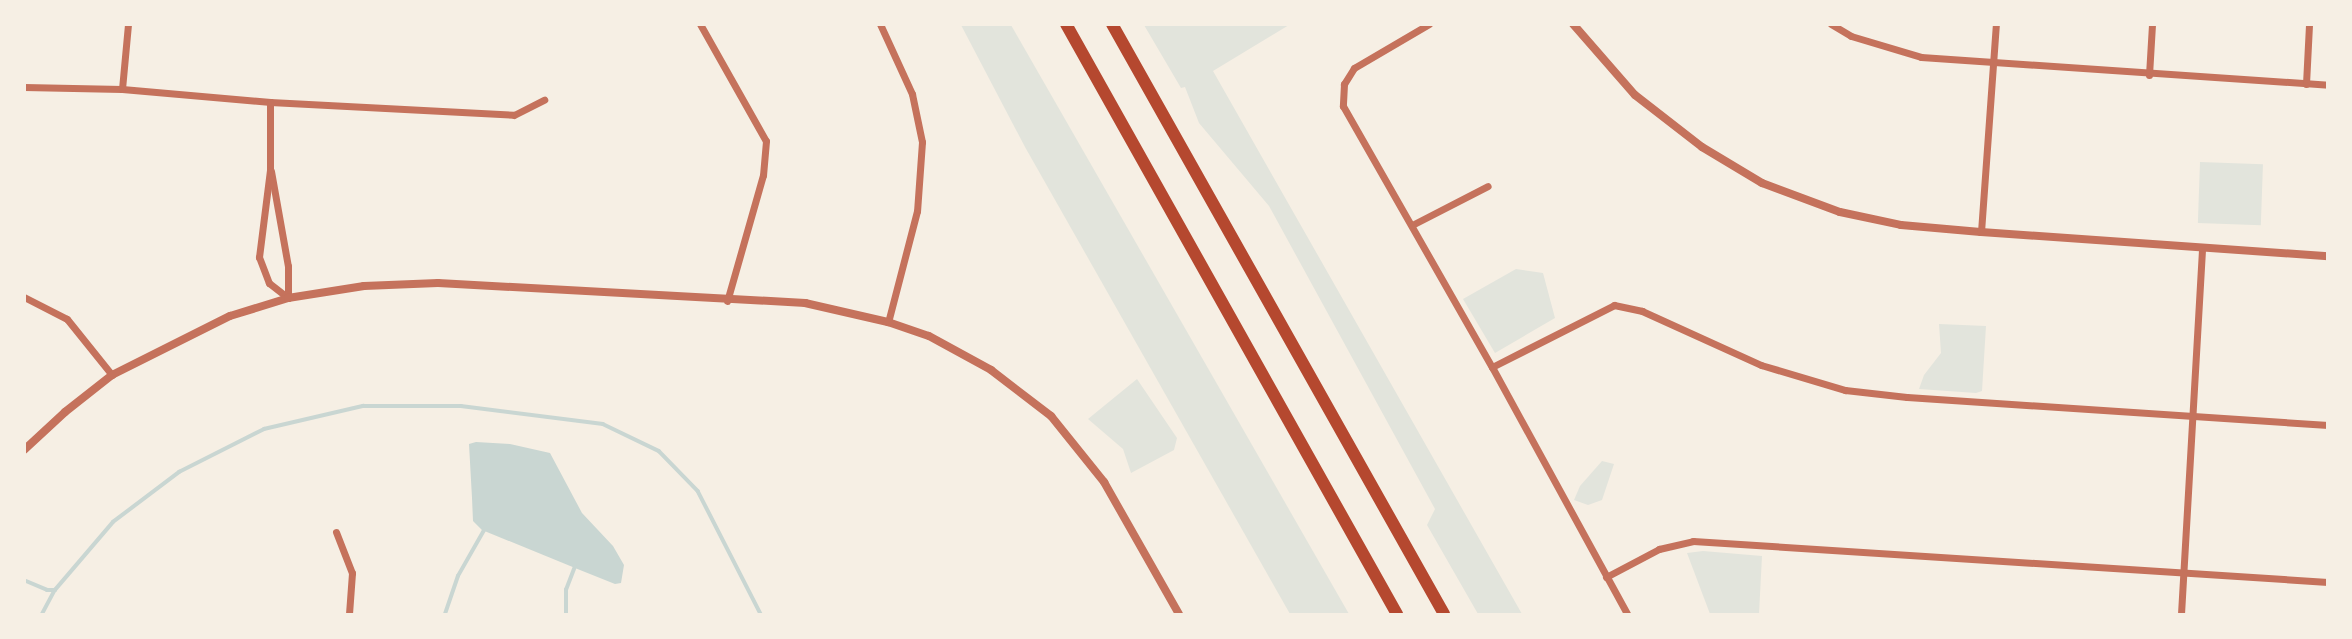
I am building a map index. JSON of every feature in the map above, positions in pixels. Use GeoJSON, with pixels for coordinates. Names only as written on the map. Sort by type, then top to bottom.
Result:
{"type":"FeatureCollection","features":[{"type":"Feature","properties":{"kind":"highway"},"geometry":{"type":"LineString","coordinates":[[1066,24],[1396,614]]}},
{"type":"Feature","properties":{"kind":"highway"},"geometry":{"type":"LineString","coordinates":[[1112,24],[1444,614]]}},
{"type":"Feature","properties":{"kind":"street"},"geometry":{"type":"LineString","coordinates":[[122,89],[128,24]]}},
{"type":"Feature","properties":{"kind":"street"},"geometry":{"type":"LineString","coordinates":[[700,24],[766,141],[763,175],[727,301]]}},
{"type":"Feature","properties":{"kind":"street"},"geometry":{"type":"LineString","coordinates":[[880,24],[912,94],[922,142],[917,211],[888,322]]}},
{"type":"Feature","properties":{"kind":"street"},"geometry":{"type":"LineString","coordinates":[[1429,24],[1354,68],[1344,84],[1343,106],[1492,367],[1627,614]]}},
{"type":"Feature","properties":{"kind":"street"},"geometry":{"type":"LineString","coordinates":[[1573,24],[1634,95],[1702,147],[1762,183],[1840,212],[1901,225],[2328,256]]}},
{"type":"Feature","properties":{"kind":"street"},"geometry":{"type":"LineString","coordinates":[[1831,24],[1851,36],[1921,57],[2148,75],[2328,85]]}},
{"type":"Feature","properties":{"kind":"street"},"geometry":{"type":"LineString","coordinates":[[1981,232],[1996,24]]}},
{"type":"Feature","properties":{"kind":"street"},"geometry":{"type":"LineString","coordinates":[[2148,75],[2152,24]]}},
{"type":"Feature","properties":{"kind":"street"},"geometry":{"type":"LineString","coordinates":[[2306,84],[2309,24]]}},
{"type":"Feature","properties":{"kind":"street"},"geometry":{"type":"LineString","coordinates":[[24,87],[122,89],[270,102],[514,115],[544,100]]}},
{"type":"Feature","properties":{"kind":"street"},"geometry":{"type":"LineString","coordinates":[[270,102],[270,170],[259,257],[269,283],[288,298]]}},
{"type":"Feature","properties":{"kind":"street"},"geometry":{"type":"LineString","coordinates":[[270,170],[274,173],[288,266],[288,298]]}},
{"type":"Feature","properties":{"kind":"street"},"geometry":{"type":"LineString","coordinates":[[1412,225],[1488,186]]}},
{"type":"Feature","properties":{"kind":"street"},"geometry":{"type":"LineString","coordinates":[[2181,614],[2202,248]]}},
{"type":"Feature","properties":{"kind":"street"},"geometry":{"type":"LineString","coordinates":[[24,450],[65,412],[112,375],[230,316],[288,298],[364,286],[438,283],[727,301],[805,303],[888,322],[929,336],[988,368],[1052,417],[1104,482],[1179,614]]}},
{"type":"Feature","properties":{"kind":"street"},"geometry":{"type":"LineString","coordinates":[[24,297],[67,319],[112,375]]}},
{"type":"Feature","properties":{"kind":"street"},"geometry":{"type":"LineString","coordinates":[[1492,367],[1614,305],[1642,311],[1760,365],[1845,390],[2328,425]]}},
{"type":"Feature","properties":{"kind":"street"},"geometry":{"type":"LineString","coordinates":[[336,532],[352,573],[349,614]]}},
{"type":"Feature","properties":{"kind":"street"},"geometry":{"type":"LineString","coordinates":[[1606,577],[1659,549],[1693,541],[2328,582]]}},
{"type":"Feature","properties":{"kind":"shaded area"},"geometry":{"type":"Polygon","coordinates":[[[961,25],[1011,25],[1349,614],[1290,614],[1025,147],[961,25]]]}},
{"type":"Feature","properties":{"kind":"shaded area"},"geometry":{"type":"Polygon","coordinates":[[[1144,25],[1289,25],[1213,71],[1522,614],[1478,614],[1427,525],[1435,509],[1269,206],[1199,123],[1185,87],[1181,88],[1144,25]]]}},
{"type":"Feature","properties":{"kind":"shaded area"},"geometry":{"type":"Polygon","coordinates":[[[2200,162],[2263,164],[2261,225],[2198,223],[2200,162]]]}},
{"type":"Feature","properties":{"kind":"shaded area"},"geometry":{"type":"Polygon","coordinates":[[[1516,269],[1543,273],[1555,318],[1495,353],[1463,299],[1516,269]]]}},
{"type":"Feature","properties":{"kind":"shaded area"},"geometry":{"type":"Polygon","coordinates":[[[1939,324],[1986,326],[1982,391],[1976,393],[1919,389],[1924,375],[1941,353],[1939,324]]]}},
{"type":"Feature","properties":{"kind":"shaded area"},"geometry":{"type":"Polygon","coordinates":[[[1137,379],[1177,438],[1174,450],[1131,473],[1123,449],[1088,419],[1137,379]]]}},
{"type":"Feature","properties":{"kind":"shaded area"},"geometry":{"type":"Polygon","coordinates":[[[469,444],[510,444],[550,453],[582,513],[613,546],[624,565],[621,583],[615,584],[482,530],[473,521],[469,444]]]}},
{"type":"Feature","properties":{"kind":"shaded area"},"geometry":{"type":"Polygon","coordinates":[[[1602,461],[1614,464],[1602,500],[1588,505],[1574,500],[1580,486],[1602,461]]]}},
{"type":"Feature","properties":{"kind":"shaded area"},"geometry":{"type":"Polygon","coordinates":[[[1703,551],[1762,556],[1759,614],[1710,614],[1687,553],[1703,551]]]}},
{"type":"Feature","properties":{"kind":"waterway"},"geometry":{"type":"LineString","coordinates":[[42,614],[55,590],[113,522],[179,472],[264,429],[363,406],[461,406],[603,424],[659,451],[698,491],[761,614]]}},
{"type":"Feature","properties":{"kind":"waterway"},"geometry":{"type":"LineString","coordinates":[[445,614],[458,576],[486,527]]}},
{"type":"Feature","properties":{"kind":"waterway"},"geometry":{"type":"LineString","coordinates":[[566,614],[566,590],[575,567]]}},
{"type":"Feature","properties":{"kind":"waterway"},"geometry":{"type":"LineString","coordinates":[[24,580],[47,590],[55,590]]}}]}
